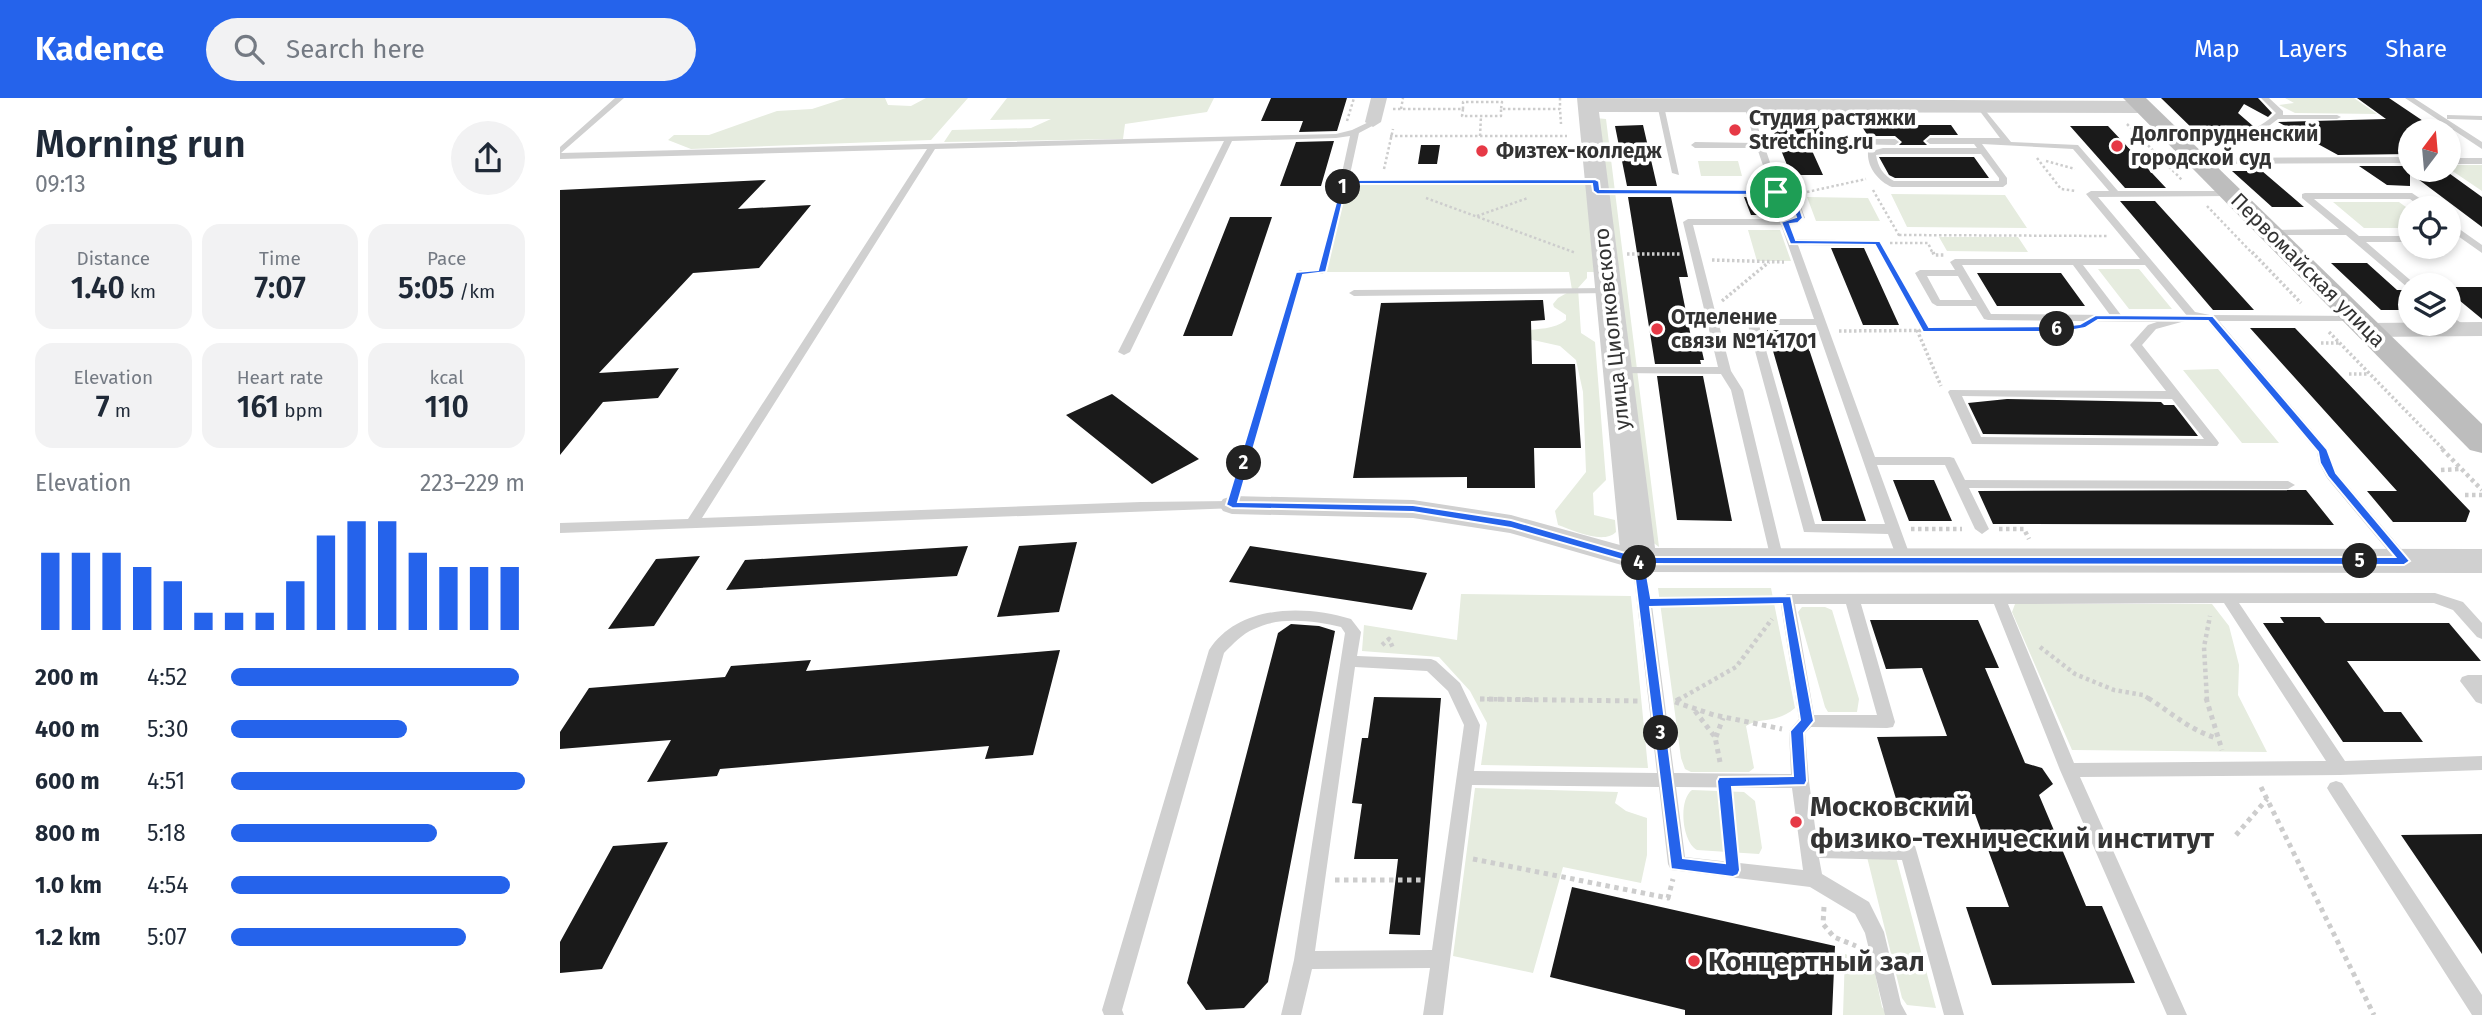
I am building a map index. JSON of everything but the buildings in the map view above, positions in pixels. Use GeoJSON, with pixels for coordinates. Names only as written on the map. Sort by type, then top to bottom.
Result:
{"type":"FeatureCollection","features":[{"type":"Feature","properties":{"kind":"main road","name":"Первомайская улица"},"geometry":{"type":"LineString","coordinates":[[2138,102],[2270,233],[2355,330],[2482,443]]}},
{"type":"Feature","properties":{"kind":"street"},"geometry":{"type":"LineString","coordinates":[[1587,102],[1747,107],[1804,102],[2138,102]]}},
{"type":"Feature","properties":{"kind":"street","name":"улица Циолковского"},"geometry":{"type":"LineString","coordinates":[[1587,102],[1639,561]]}},
{"type":"Feature","properties":{"kind":"street"},"geometry":{"type":"LineString","coordinates":[[2355,330],[2464,325]]}},
{"type":"Feature","properties":{"kind":"street"},"geometry":{"type":"LineString","coordinates":[[1232,505],[1413,509],[1511,524],[1639,561],[2482,561]]}},
{"type":"Feature","properties":{"kind":"lane"},"geometry":{"type":"LineString","coordinates":[[560,151],[621,98]]}},
{"type":"Feature","properties":{"kind":"lane"},"geometry":{"type":"LineString","coordinates":[[2174,137],[2237,137],[2257,134],[2272,124],[2279,110],[2264,98]]}},
{"type":"Feature","properties":{"kind":"lane"},"geometry":{"type":"LineString","coordinates":[[2409,98],[2482,154]]}},
{"type":"Feature","properties":{"kind":"lane"},"geometry":{"type":"LineString","coordinates":[[1971,104],[2005,141],[2013,145],[2075,147],[2115,194]]}},
{"type":"Feature","properties":{"kind":"lane"},"geometry":{"type":"LineString","coordinates":[[1660,106],[1676,173]]}},
{"type":"Feature","properties":{"kind":"lane"},"geometry":{"type":"LineString","coordinates":[[1747,107],[1770,174]]}},
{"type":"Feature","properties":{"kind":"lane"},"geometry":{"type":"LineString","coordinates":[[1376,110],[1355,134],[1344,182],[1596,186],[1776,192],[1792,196],[1800,218],[1795,221],[1688,222],[1725,371],[1737,390],[1777,561]]}},
{"type":"Feature","properties":{"kind":"lane"},"geometry":{"type":"LineString","coordinates":[[2277,117],[2337,117]]}},
{"type":"Feature","properties":{"kind":"lane"},"geometry":{"type":"LineString","coordinates":[[2450,117],[2482,117]]}},
{"type":"Feature","properties":{"kind":"lane"},"geometry":{"type":"LineString","coordinates":[[560,156],[1355,134]]}},
{"type":"Feature","properties":{"kind":"lane"},"geometry":{"type":"LineString","coordinates":[[1124,352],[1229,139]]}},
{"type":"Feature","properties":{"kind":"lane"},"geometry":{"type":"LineString","coordinates":[[1976,141],[1984,151],[2003,178],[2003,184],[1892,184],[1882,179],[1871,159],[1871,155],[1883,151],[1984,151]]}},
{"type":"Feature","properties":{"kind":"lane"},"geometry":{"type":"LineString","coordinates":[[1846,142],[2005,141]]}},
{"type":"Feature","properties":{"kind":"lane"},"geometry":{"type":"LineString","coordinates":[[2461,141],[2482,154]]}},
{"type":"Feature","properties":{"kind":"lane"},"geometry":{"type":"LineString","coordinates":[[1695,145],[1761,146]]}},
{"type":"Feature","properties":{"kind":"lane"},"geometry":{"type":"LineString","coordinates":[[692,523],[933,146]]}},
{"type":"Feature","properties":{"kind":"lane"},"geometry":{"type":"LineString","coordinates":[[2461,155],[2482,154]]}},
{"type":"Feature","properties":{"kind":"lane"},"geometry":{"type":"LineString","coordinates":[[2461,158],[2482,154]]}},
{"type":"Feature","properties":{"kind":"lane"},"geometry":{"type":"LineString","coordinates":[[2198,161],[2398,160]]}},
{"type":"Feature","properties":{"kind":"lane"},"geometry":{"type":"LineString","coordinates":[[2091,194],[2230,193]]}},
{"type":"Feature","properties":{"kind":"lane"},"geometry":{"type":"LineString","coordinates":[[2091,194],[2192,315],[2355,330]]}},
{"type":"Feature","properties":{"kind":"lane"},"geometry":{"type":"LineString","coordinates":[[2398,196],[2305,196],[2398,274]]}},
{"type":"Feature","properties":{"kind":"lane"},"geometry":{"type":"LineString","coordinates":[[1785,222],[1905,561]]}},
{"type":"Feature","properties":{"kind":"lane"},"geometry":{"type":"LineString","coordinates":[[2270,233],[2398,238]]}},
{"type":"Feature","properties":{"kind":"lane"},"geometry":{"type":"LineString","coordinates":[[2461,234],[2482,250]]}},
{"type":"Feature","properties":{"kind":"lane"},"geometry":{"type":"LineString","coordinates":[[2461,239],[2468,239]]}},
{"type":"Feature","properties":{"kind":"lane"},"geometry":{"type":"LineString","coordinates":[[1793,242],[1877,243]]}},
{"type":"Feature","properties":{"kind":"lane"},"geometry":{"type":"LineString","coordinates":[[2148,262],[1955,262],[1988,317],[2210,318]]}},
{"type":"Feature","properties":{"kind":"lane"},"geometry":{"type":"LineString","coordinates":[[2076,262],[2117,317]]}},
{"type":"Feature","properties":{"kind":"lane"},"geometry":{"type":"LineString","coordinates":[[1961,273],[1920,273],[1937,303],[1979,303]]}},
{"type":"Feature","properties":{"kind":"lane"},"geometry":{"type":"LineString","coordinates":[[1354,293],[1608,291]]}},
{"type":"Feature","properties":{"kind":"lane"},"geometry":{"type":"LineString","coordinates":[[1712,317],[1822,327]]}},
{"type":"Feature","properties":{"kind":"lane"},"geometry":{"type":"LineString","coordinates":[[2210,318],[2323,451],[2325,463],[2332,475],[2404,561]]}},
{"type":"Feature","properties":{"kind":"lane"},"geometry":{"type":"LineString","coordinates":[[2174,395],[1954,392],[1976,441],[2213,443],[2136,345],[2152,327],[2180,319]]}},
{"type":"Feature","properties":{"kind":"lane"},"geometry":{"type":"LineString","coordinates":[[1753,322],[1809,528],[1893,529]]}},
{"type":"Feature","properties":{"kind":"lane"},"geometry":{"type":"LineString","coordinates":[[1617,370],[1725,371]]}},
{"type":"Feature","properties":{"kind":"lane"},"geometry":{"type":"LineString","coordinates":[[1870,461],[1950,461],[1982,528]]}},
{"type":"Feature","properties":{"kind":"lane"},"geometry":{"type":"LineString","coordinates":[[1961,484],[2287,485]]}},
{"type":"Feature","properties":{"kind":"lane"},"geometry":{"type":"LineString","coordinates":[[560,528],[1232,505]]}},
{"type":"Feature","properties":{"kind":"lane"},"geometry":{"type":"LineString","coordinates":[[1639,561],[1677,864],[1819,883],[1862,908],[1874,932],[1896,1015]]}},
{"type":"Feature","properties":{"kind":"lane"},"geometry":{"type":"LineString","coordinates":[[1999,598],[2068,770],[2176,1015]]}},
{"type":"Feature","properties":{"kind":"lane"},"geometry":{"type":"LineString","coordinates":[[1819,883],[1809,850],[1800,781],[1802,726],[1787,599],[1999,598],[2233,605],[2435,598],[2458,606],[2482,634]]}},
{"type":"Feature","properties":{"kind":"lane"},"geometry":{"type":"LineString","coordinates":[[1802,726],[1886,722],[1852,599]]}},
{"type":"Feature","properties":{"kind":"lane"},"geometry":{"type":"LineString","coordinates":[[2233,605],[2340,768]]}},
{"type":"Feature","properties":{"kind":"lane"},"geometry":{"type":"LineString","coordinates":[[1114,1015],[1112,1010],[1217,650],[1251,623],[1289,616],[1326,618],[1346,623],[1353,632],[1304,960],[1291,1015]]}},
{"type":"Feature","properties":{"kind":"lane"},"geometry":{"type":"LineString","coordinates":[[1348,662],[1431,665],[1454,687],[1472,725],[1433,1015]]}},
{"type":"Feature","properties":{"kind":"lane"},"geometry":{"type":"LineString","coordinates":[[2482,681],[2468,681],[2482,698]]}},
{"type":"Feature","properties":{"kind":"lane"},"geometry":{"type":"LineString","coordinates":[[2068,770],[2340,768],[2482,763]]}},
{"type":"Feature","properties":{"kind":"lane"},"geometry":{"type":"LineString","coordinates":[[1466,778],[1800,781]]}},
{"type":"Feature","properties":{"kind":"lane"},"geometry":{"type":"LineString","coordinates":[[2336,788],[2482,1013]]}},
{"type":"Feature","properties":{"kind":"lane"},"geometry":{"type":"LineString","coordinates":[[1809,850],[1909,852],[1954,1015]]}},
{"type":"Feature","properties":{"kind":"lane"},"geometry":{"type":"LineString","coordinates":[[1304,960],[1439,959]]}},
{"type":"Feature","properties":{"kind":"path"},"geometry":{"type":"LineString","coordinates":[[1401,109],[1403,98]]}},
{"type":"Feature","properties":{"kind":"path"},"geometry":{"type":"LineString","coordinates":[[1560,98],[1562,124]]}},
{"type":"Feature","properties":{"kind":"path"},"geometry":{"type":"LineString","coordinates":[[1464,102],[1502,102],[1501,116],[1462,116],[1463,109],[1464,102]]}},
{"type":"Feature","properties":{"kind":"path"},"geometry":{"type":"LineString","coordinates":[[1350,109],[1463,109]]}},
{"type":"Feature","properties":{"kind":"path"},"geometry":{"type":"LineString","coordinates":[[1502,109],[1560,109]]}},
{"type":"Feature","properties":{"kind":"path"},"geometry":{"type":"LineString","coordinates":[[1480,136],[1481,116]]}},
{"type":"Feature","properties":{"kind":"path"},"geometry":{"type":"LineString","coordinates":[[1393,129],[1381,182],[1576,253]]}},
{"type":"Feature","properties":{"kind":"path"},"geometry":{"type":"LineString","coordinates":[[1355,134],[1567,136]]}},
{"type":"Feature","properties":{"kind":"path"},"geometry":{"type":"LineString","coordinates":[[2027,145],[2061,189],[2091,194]]}},
{"type":"Feature","properties":{"kind":"path"},"geometry":{"type":"LineString","coordinates":[[2038,159],[2100,175]]}},
{"type":"Feature","properties":{"kind":"path"},"geometry":{"type":"LineString","coordinates":[[1792,196],[1866,179]]}},
{"type":"Feature","properties":{"kind":"path"},"geometry":{"type":"LineString","coordinates":[[1232,505],[1300,272],[1322,272],[1344,182]]}},
{"type":"Feature","properties":{"kind":"path"},"geometry":{"type":"LineString","coordinates":[[1899,235],[2127,236]]}},
{"type":"Feature","properties":{"kind":"path"},"geometry":{"type":"LineString","coordinates":[[1877,243],[1926,330]]}},
{"type":"Feature","properties":{"kind":"path"},"geometry":{"type":"LineString","coordinates":[[1624,254],[1768,261],[1712,317]]}},
{"type":"Feature","properties":{"kind":"path"},"geometry":{"type":"LineString","coordinates":[[1822,327],[1981,330]]}},
{"type":"Feature","properties":{"kind":"path"},"geometry":{"type":"LineString","coordinates":[[2320,343],[2355,330]]}},
{"type":"Feature","properties":{"kind":"path"},"geometry":{"type":"LineString","coordinates":[[2349,374],[2369,374]]}},
{"type":"Feature","properties":{"kind":"path"},"geometry":{"type":"LineString","coordinates":[[2441,470],[2461,469]]}},
{"type":"Feature","properties":{"kind":"path"},"geometry":{"type":"LineString","coordinates":[[2465,495],[2482,495]]}},
{"type":"Feature","properties":{"kind":"path"},"geometry":{"type":"LineString","coordinates":[[1645,603],[1787,599]]}},
{"type":"Feature","properties":{"kind":"path"},"geometry":{"type":"LineString","coordinates":[[1787,599],[1736,667],[1675,702],[1723,718],[1802,726]]}},
{"type":"Feature","properties":{"kind":"path"},"geometry":{"type":"LineString","coordinates":[[2232,769],[2216,738],[2202,675],[2208,616],[2233,605]]}},
{"type":"Feature","properties":{"kind":"path"},"geometry":{"type":"LineString","coordinates":[[2015,638],[2047,650],[2075,674],[2114,690],[2143,695],[2174,714],[2192,730],[2216,738]]}},
{"type":"Feature","properties":{"kind":"path"},"geometry":{"type":"LineString","coordinates":[[1459,699],[1643,701]]}},
{"type":"Feature","properties":{"kind":"path"},"geometry":{"type":"LineString","coordinates":[[1695,710],[1716,737],[1723,718]]}},
{"type":"Feature","properties":{"kind":"path"},"geometry":{"type":"LineString","coordinates":[[2253,769],[2374,1015]]}},
{"type":"Feature","properties":{"kind":"path"},"geometry":{"type":"LineString","coordinates":[[1724,781],[1733,870]]}},
{"type":"Feature","properties":{"kind":"path"},"geometry":{"type":"LineString","coordinates":[[2236,835],[2267,799]]}},
{"type":"Feature","properties":{"kind":"path"},"geometry":{"type":"LineString","coordinates":[[1472,859],[1668,898],[1677,864]]}},
{"type":"Feature","properties":{"kind":"path"},"geometry":{"type":"LineString","coordinates":[[1314,880],[1425,880]]}},
{"type":"Feature","properties":{"kind":"path"},"geometry":{"type":"LineString","coordinates":[[1819,883],[1823,924],[1834,937],[1880,955]]}},
{"type":"Feature","properties":{"kind":"shaded area"},"geometry":{"type":"Polygon","coordinates":[[[846,98],[885,98],[888,105],[911,106],[926,98],[968,98],[931,140],[691,149],[668,140],[674,135],[709,135],[777,111],[812,109],[846,98]]]}},
{"type":"Feature","properties":{"kind":"shaded area"},"geometry":{"type":"Polygon","coordinates":[[[1007,98],[1214,98],[1207,112],[1125,124],[1123,139],[944,142],[952,130],[1031,128],[1051,119],[990,120],[1007,98]]]}},
{"type":"Feature","properties":{"kind":"shaded area"},"geometry":{"type":"Polygon","coordinates":[[[2285,98],[2354,98],[2377,114],[2295,113],[2279,105],[2294,103],[2285,98]]]}},
{"type":"Feature","properties":{"kind":"shaded area"},"geometry":{"type":"Polygon","coordinates":[[[1595,118],[1606,119],[1659,547],[1647,538],[1595,118]]]}},
{"type":"Feature","properties":{"kind":"shaded area"},"geometry":{"type":"Polygon","coordinates":[[[1698,161],[1738,161],[1742,176],[1701,176],[1698,161]]]}},
{"type":"Feature","properties":{"kind":"shaded area"},"geometry":{"type":"Polygon","coordinates":[[[2461,165],[2482,165],[2482,191],[2461,177],[2461,165]]]}},
{"type":"Feature","properties":{"kind":"shaded area"},"geometry":{"type":"Polygon","coordinates":[[[1344,185],[1588,185],[1594,272],[1587,272],[1587,278],[1578,288],[1581,333],[1595,342],[1606,480],[1593,493],[1594,515],[1615,520],[1616,532],[1610,536],[1596,537],[1558,525],[1555,511],[1586,472],[1583,392],[1576,360],[1560,346],[1511,335],[1553,327],[1566,320],[1566,315],[1553,304],[1572,290],[1569,272],[1322,272],[1344,185]]]}},
{"type":"Feature","properties":{"kind":"shaded area"},"geometry":{"type":"Polygon","coordinates":[[[1891,194],[2005,195],[2027,228],[1907,227],[1891,194]]]}},
{"type":"Feature","properties":{"kind":"shaded area"},"geometry":{"type":"Polygon","coordinates":[[[1807,197],[1868,198],[1880,221],[1816,221],[1807,197]]]}},
{"type":"Feature","properties":{"kind":"shaded area"},"geometry":{"type":"Polygon","coordinates":[[[2333,202],[2398,202],[2398,228],[2364,228],[2333,202]]]}},
{"type":"Feature","properties":{"kind":"shaded area"},"geometry":{"type":"Polygon","coordinates":[[[1748,230],[1780,230],[1791,261],[1757,261],[1748,230]]]}},
{"type":"Feature","properties":{"kind":"shaded area"},"geometry":{"type":"Polygon","coordinates":[[[1939,237],[2018,237],[2028,252],[1947,251],[1939,237]]]}},
{"type":"Feature","properties":{"kind":"shaded area"},"geometry":{"type":"Polygon","coordinates":[[[2098,269],[2139,269],[2172,309],[2129,309],[2098,269]]]}},
{"type":"Feature","properties":{"kind":"shaded area"},"geometry":{"type":"Polygon","coordinates":[[[2218,369],[2279,443],[2242,443],[2183,370],[2218,369]]]}},
{"type":"Feature","properties":{"kind":"shaded area"},"geometry":{"type":"Polygon","coordinates":[[[1658,588],[1771,588],[1795,708],[1781,716],[1746,726],[1754,768],[1749,772],[1691,772],[1685,769],[1681,758],[1658,588]]]}},
{"type":"Feature","properties":{"kind":"shaded area"},"geometry":{"type":"Polygon","coordinates":[[[1461,594],[1631,596],[1648,768],[1481,765],[1487,723],[1470,691],[1439,657],[1362,651],[1364,625],[1457,640],[1461,594]]]}},
{"type":"Feature","properties":{"kind":"shaded area"},"geometry":{"type":"Polygon","coordinates":[[[2015,604],[2212,604],[2229,626],[2239,665],[2238,695],[2267,752],[2072,750],[2012,612],[2015,604]]]}},
{"type":"Feature","properties":{"kind":"shaded area"},"geometry":{"type":"Polygon","coordinates":[[[1802,607],[1825,607],[1832,610],[1859,699],[1857,712],[1828,712],[1825,707],[1798,612],[1802,607]]]}},
{"type":"Feature","properties":{"kind":"shaded area"},"geometry":{"type":"Polygon","coordinates":[[[1475,788],[1618,792],[1615,803],[1626,811],[1647,818],[1647,855],[1641,883],[1563,867],[1533,973],[1453,956],[1475,788]]]}},
{"type":"Feature","properties":{"kind":"shaded area"},"geometry":{"type":"Polygon","coordinates":[[[1692,790],[1744,792],[1755,801],[1762,848],[1759,854],[1697,850],[1692,846],[1685,830],[1683,811],[1692,790]]]}},
{"type":"Feature","properties":{"kind":"shaded area"},"geometry":{"type":"Polygon","coordinates":[[[1867,857],[1896,857],[1936,1008],[1907,1005],[1902,998],[1867,857]]]}},
{"type":"Feature","properties":{"kind":"shaded area"},"geometry":{"type":"Polygon","coordinates":[[[1845,954],[1873,964],[1882,1007],[1888,1015],[1843,1015],[1845,954]]]}},
{"type":"Feature","properties":{"kind":"place","name":"Студия растяжки Stretching.ru"},"geometry":{"type":"Point","coordinates":[1735,130]}},
{"type":"Feature","properties":{"kind":"place","name":"Долгопрудненский городской суд"},"geometry":{"type":"Point","coordinates":[2117,146]}},
{"type":"Feature","properties":{"kind":"place","name":"Физтех-колледж"},"geometry":{"type":"Point","coordinates":[1482,151]}},
{"type":"Feature","properties":{"kind":"place","name":"Отделение связи №141701"},"geometry":{"type":"Point","coordinates":[1657,329]}},
{"type":"Feature","properties":{"kind":"place","name":"Московский физико-технический институт"},"geometry":{"type":"Point","coordinates":[1796,822]}},
{"type":"Feature","properties":{"kind":"place","name":"Концертный зал"},"geometry":{"type":"Point","coordinates":[1694,961]}},
{"type":"Feature","properties":{"kind":"route"},"geometry":{"type":"LineString","coordinates":[[1776,192],[1597,191],[1595,181],[1344,182],[1322,272],[1300,272],[1232,505],[1413,509],[1511,524],[1639,561],[1677,864],[1733,870],[1724,781],[1800,781],[1797,731],[1807,721],[1787,599],[1645,603],[1639,561],[2404,561],[2332,475],[2325,463],[2323,451],[2210,318],[2096,317],[2082,326],[2063,329],[1926,330],[1877,243],[1793,242],[1785,222],[1800,218],[1792,196],[1776,192]]}}]}
